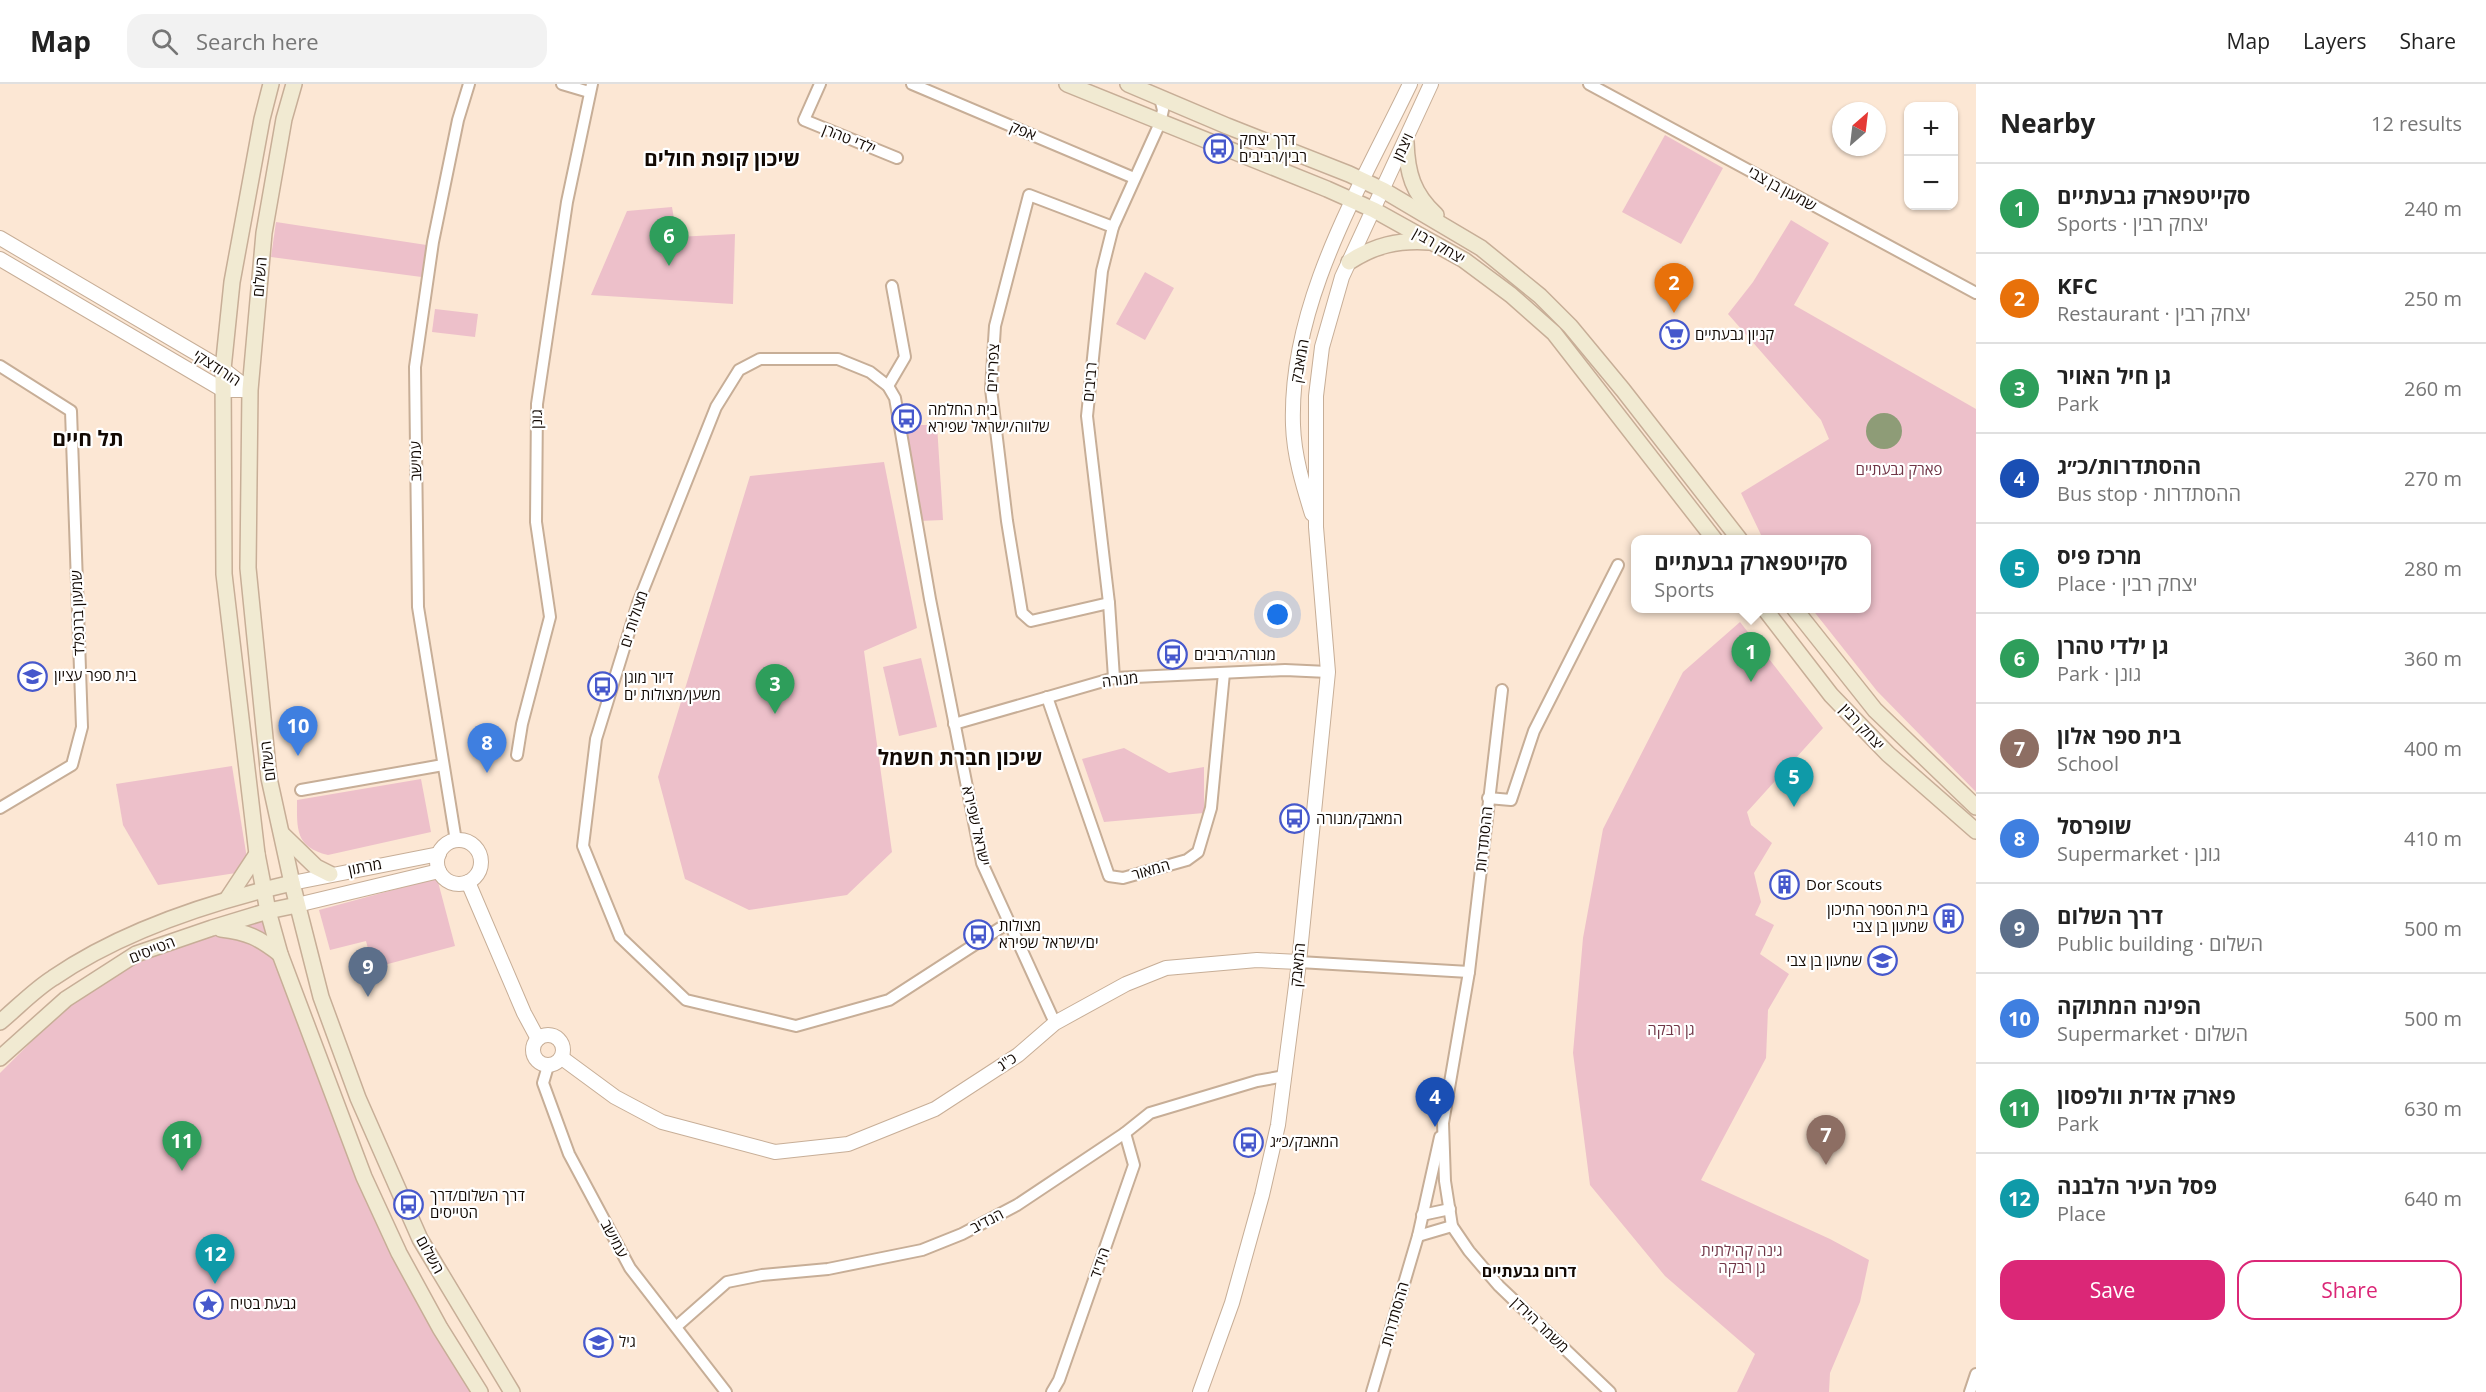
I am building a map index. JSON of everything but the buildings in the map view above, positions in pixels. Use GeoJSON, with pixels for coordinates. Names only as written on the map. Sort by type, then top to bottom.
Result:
{"type":"FeatureCollection","features":[{"type":"Feature","properties":{"kind":"main road","name":"השלום"},"geometry":{"type":"LineString","coordinates":[[271,84],[262,119],[232,282],[223,369],[224,574],[257,854],[263,890],[280,954],[364,1177],[404,1263],[440,1328],[480,1392]]}},
{"type":"Feature","properties":{"kind":"main road","name":"השלום"},"geometry":{"type":"LineString","coordinates":[[294,84],[284,119],[264,234],[250,390],[248,568],[269,778],[279,830],[321,997],[358,1098],[420,1239],[512,1392]]}},
{"type":"Feature","properties":{"kind":"main road","name":"יצחק רבין"},"geometry":{"type":"LineString","coordinates":[[1067,84],[1354,201],[1464,260],[1511,294],[1554,333],[1711,535]]}},
{"type":"Feature","properties":{"kind":"main road","name":"יצחק רבין"},"geometry":{"type":"LineString","coordinates":[[1128,84],[1383,190],[1453,231],[1506,268],[1540,296],[1570,326],[1638,408],[1736,535]]}},
{"type":"Feature","properties":{"kind":"main road"},"geometry":{"type":"LineString","coordinates":[[1406,142],[1408,165],[1414,189],[1429,209],[1453,231]]}},
{"type":"Feature","properties":{"kind":"main road"},"geometry":{"type":"LineString","coordinates":[[1349,262],[1369,250],[1389,243],[1416,241],[1435,243]]}},
{"type":"Feature","properties":{"kind":"main road","name":"יצחק רבין"},"geometry":{"type":"LineString","coordinates":[[1767,613],[1831,695],[1888,754],[1976,831]]}},
{"type":"Feature","properties":{"kind":"main road","name":"יצחק רבין"},"geometry":{"type":"LineString","coordinates":[[1797,613],[1875,710],[1976,807]]}},
{"type":"Feature","properties":{"kind":"main road"},"geometry":{"type":"LineString","coordinates":[[279,830],[308,860],[330,874]]}},
{"type":"Feature","properties":{"kind":"main road"},"geometry":{"type":"LineString","coordinates":[[228,898],[257,854]]}},
{"type":"Feature","properties":{"kind":"main road","name":"הטייסים"},"geometry":{"type":"LineString","coordinates":[[0,1022],[52,978],[128,937],[228,898],[292,883]]}},
{"type":"Feature","properties":{"kind":"main road","name":"הטייסים"},"geometry":{"type":"LineString","coordinates":[[0,1058],[66,999],[136,954],[212,928],[297,905]]}},
{"type":"Feature","properties":{"kind":"main road"},"geometry":{"type":"LineString","coordinates":[[212,928],[241,931],[258,937],[280,954]]}},
{"type":"Feature","properties":{"kind":"street","name":"עמישב"},"geometry":{"type":"LineString","coordinates":[[456,841],[418,607],[415,368],[433,242],[458,120],[470,84]]}},
{"type":"Feature","properties":{"kind":"street"},"geometry":{"type":"LineString","coordinates":[[562,84],[590,88]]}},
{"type":"Feature","properties":{"kind":"street","name":"ילדי טהרן"},"geometry":{"type":"LineString","coordinates":[[820,84],[804,120],[897,158]]}},
{"type":"Feature","properties":{"kind":"street","name":"אפק"},"geometry":{"type":"LineString","coordinates":[[912,84],[1134,178]]}},
{"type":"Feature","properties":{"kind":"street","name":"ויצמן"},"geometry":{"type":"LineString","coordinates":[[1354,201],[1410,84]]}},
{"type":"Feature","properties":{"kind":"street","name":"ויצמן"},"geometry":{"type":"LineString","coordinates":[[1374,210],[1431,84]]}},
{"type":"Feature","properties":{"kind":"street","name":"שמעון בן צבי"},"geometry":{"type":"LineString","coordinates":[[1589,84],[1976,293]]}},
{"type":"Feature","properties":{"kind":"street","name":"גונן"},"geometry":{"type":"LineString","coordinates":[[517,755],[522,724],[550,617],[536,522],[537,404],[567,202],[590,88]]}},
{"type":"Feature","properties":{"kind":"street","name":"רביבים"},"geometry":{"type":"LineString","coordinates":[[1114,678],[1109,603],[1087,416],[1102,272],[1113,227],[1160,123],[1162,110],[1160,98]]}},
{"type":"Feature","properties":{"kind":"street","name":"צפרירים"},"geometry":{"type":"LineString","coordinates":[[1109,603],[1031,621],[1022,613],[1007,521],[991,389],[995,326],[1029,195],[1113,227]]}},
{"type":"Feature","properties":{"kind":"street","name":"המאבק"},"geometry":{"type":"LineString","coordinates":[[1316,527],[1295,451],[1294,394],[1312,304],[1330,252],[1354,201]]}},
{"type":"Feature","properties":{"kind":"street","name":"המאבק"},"geometry":{"type":"LineString","coordinates":[[1200,1392],[1232,1303],[1262,1195],[1278,1125],[1299,962],[1328,672],[1316,527],[1316,396],[1322,347],[1331,312],[1349,262],[1374,210]]}},
{"type":"Feature","properties":{"kind":"street","name":"הורודצקי"},"geometry":{"type":"LineString","coordinates":[[0,238],[223,369],[250,390]]}},
{"type":"Feature","properties":{"kind":"street","name":"הורודצקי"},"geometry":{"type":"LineString","coordinates":[[0,259],[223,390],[250,390]]}},
{"type":"Feature","properties":{"kind":"street"},"geometry":{"type":"LineString","coordinates":[[892,286],[905,357],[888,386],[896,398],[954,724]]}},
{"type":"Feature","properties":{"kind":"street","name":"מצולות ים"},"geometry":{"type":"LineString","coordinates":[[888,386],[870,372],[838,359],[760,360],[739,370],[716,407],[638,603],[596,739],[583,846],[620,938],[686,1000],[796,1026],[889,1000],[1008,923]]}},
{"type":"Feature","properties":{"kind":"street","name":"שמעון ברנפלד"},"geometry":{"type":"LineString","coordinates":[[0,366],[71,411],[82,727],[72,765],[0,808]]}},
{"type":"Feature","properties":{"kind":"street","name":"ההסתדרות"},"geometry":{"type":"LineString","coordinates":[[1372,1392],[1418,1236],[1443,1123],[1469,972],[1488,798],[1511,800],[1534,731],[1618,565]]}},
{"type":"Feature","properties":{"kind":"street","name":"מנורה"},"geometry":{"type":"LineString","coordinates":[[954,724],[1114,678],[1285,670],[1328,672]]}},
{"type":"Feature","properties":{"kind":"street","name":"המאור"},"geometry":{"type":"LineString","coordinates":[[1047,697],[1109,876],[1123,878],[1187,860],[1198,852],[1211,808],[1224,673]]}},
{"type":"Feature","properties":{"kind":"street"},"geometry":{"type":"LineString","coordinates":[[1488,798],[1502,690]]}},
{"type":"Feature","properties":{"kind":"street","name":"ישראל שפירא"},"geometry":{"type":"LineString","coordinates":[[954,724],[982,863],[1055,1023]]}},
{"type":"Feature","properties":{"kind":"street"},"geometry":{"type":"LineString","coordinates":[[301,790],[443,765]]}},
{"type":"Feature","properties":{"kind":"street"},"geometry":{"type":"LineString","coordinates":[[456,841],[469,843],[479,854],[480,868],[477,875],[468,882],[457,884],[450,882],[439,871],[437,861],[439,854],[448,843],[456,841]]}},
{"type":"Feature","properties":{"kind":"street","name":"מרתון"},"geometry":{"type":"LineString","coordinates":[[292,883],[439,854]]}},
{"type":"Feature","properties":{"kind":"street","name":"מרתון"},"geometry":{"type":"LineString","coordinates":[[297,905],[439,871]]}},
{"type":"Feature","properties":{"kind":"street"},"geometry":{"type":"LineString","coordinates":[[468,882],[524,1013],[538,1039]]}},
{"type":"Feature","properties":{"kind":"street","name":"כ\"ג"},"geometry":{"type":"LineString","coordinates":[[562,1058],[615,1097],[662,1122],[775,1152],[848,1144],[935,1109],[1018,1055],[1055,1023],[1126,984],[1166,968],[1257,960],[1469,972]]}},
{"type":"Feature","properties":{"kind":"street"},"geometry":{"type":"LineString","coordinates":[[546,1035],[556,1037],[563,1046],[562,1058],[548,1066],[539,1062],[533,1055],[533,1046],[538,1039],[546,1035]]}},
{"type":"Feature","properties":{"kind":"street","name":"עמישב"},"geometry":{"type":"LineString","coordinates":[[548,1066],[543,1083],[569,1154],[630,1268],[726,1392]]}},
{"type":"Feature","properties":{"kind":"street","name":"הנדיב"},"geometry":{"type":"LineString","coordinates":[[676,1326],[727,1282],[762,1275],[828,1269],[922,1250],[963,1234],[1017,1205],[1125,1133],[1150,1113],[1257,1081],[1285,1076]]}},
{"type":"Feature","properties":{"kind":"street","name":"ההסתדרות"},"geometry":{"type":"LineString","coordinates":[[1443,1123],[1445,1181],[1452,1226]]}},
{"type":"Feature","properties":{"kind":"street","name":"הידיד"},"geometry":{"type":"LineString","coordinates":[[1052,1392],[1063,1368],[1134,1165],[1125,1133]]}},
{"type":"Feature","properties":{"kind":"street"},"geometry":{"type":"LineString","coordinates":[[1422,1215],[1450,1209]]}},
{"type":"Feature","properties":{"kind":"street"},"geometry":{"type":"LineString","coordinates":[[1418,1236],[1452,1226]]}},
{"type":"Feature","properties":{"kind":"street","name":"משמר הירדן"},"geometry":{"type":"LineString","coordinates":[[1452,1226],[1469,1251],[1499,1286],[1610,1392]]}},
{"type":"Feature","properties":{"kind":"street"},"geometry":{"type":"LineString","coordinates":[[1970,1392],[1976,1374]]}},
{"type":"Feature","properties":{"kind":"green space"},"geometry":{"type":"Polygon","coordinates":[[[1665,135],[1723,168],[1681,244],[1622,212],[1665,135]]]}},
{"type":"Feature","properties":{"kind":"green space"},"geometry":{"type":"Polygon","coordinates":[[[672,207],[677,237],[735,234],[733,304],[591,295],[627,211],[672,207]]]}},
{"type":"Feature","properties":{"kind":"green space","name":"פארק גבעתיים"},"geometry":{"type":"Polygon","coordinates":[[[1791,220],[1829,243],[1794,305],[1976,409],[1976,792],[1877,691],[1815,613],[1871,613],[1871,535],[1761,535],[1741,493],[1829,439],[1821,420],[1728,314],[1753,282],[1791,220]]]}},
{"type":"Feature","properties":{"kind":"green space"},"geometry":{"type":"Polygon","coordinates":[[[276,222],[433,246],[429,278],[271,257],[276,222]]]}},
{"type":"Feature","properties":{"kind":"green space"},"geometry":{"type":"Polygon","coordinates":[[[1145,272],[1174,288],[1145,340],[1116,324],[1145,272]]]}},
{"type":"Feature","properties":{"kind":"green space"},"geometry":{"type":"Polygon","coordinates":[[[435,309],[478,314],[475,337],[432,332],[435,309]]]}},
{"type":"Feature","properties":{"kind":"green space"},"geometry":{"type":"Polygon","coordinates":[[[902,425],[937,425],[943,520],[919,521],[902,425]]]}},
{"type":"Feature","properties":{"kind":"green space"},"geometry":{"type":"Polygon","coordinates":[[[884,462],[917,628],[864,651],[892,852],[847,895],[749,910],[685,879],[658,777],[750,476],[884,462]]]}},
{"type":"Feature","properties":{"kind":"green space","name":"גן רבקה"},"geometry":{"type":"Polygon","coordinates":[[[1740,622],[1823,728],[1747,812],[1751,825],[1772,843],[1754,873],[1761,902],[1755,915],[1774,925],[1760,954],[1789,974],[1768,1010],[1766,1058],[1701,1180],[1830,1239],[1869,1260],[1860,1302],[1830,1373],[1829,1392],[1737,1392],[1755,1354],[1665,1276],[1590,1185],[1573,1053],[1583,938],[1603,829],[1683,672],[1740,622]]]}},
{"type":"Feature","properties":{"kind":"green space"},"geometry":{"type":"Polygon","coordinates":[[[921,658],[937,727],[899,736],[883,667],[921,658]]]}},
{"type":"Feature","properties":{"kind":"green space"},"geometry":{"type":"Polygon","coordinates":[[[1124,748],[1169,773],[1204,767],[1204,813],[1104,822],[1082,759],[1124,748]]]}},
{"type":"Feature","properties":{"kind":"green space"},"geometry":{"type":"Polygon","coordinates":[[[232,766],[249,871],[158,885],[123,825],[116,784],[232,766]]]}},
{"type":"Feature","properties":{"kind":"green space"},"geometry":{"type":"Polygon","coordinates":[[[421,779],[431,832],[328,855],[309,847],[300,835],[297,800],[421,779]]]}},
{"type":"Feature","properties":{"kind":"green space"},"geometry":{"type":"Polygon","coordinates":[[[437,878],[455,946],[373,968],[366,941],[330,950],[319,910],[437,878]]]}},
{"type":"Feature","properties":{"kind":"green space"},"geometry":{"type":"Polygon","coordinates":[[[268,911],[399,1253],[481,1392],[0,1392],[0,1073],[71,1002],[136,954],[268,911]]]}},
{"type":"Feature","properties":{"kind":"shaded area"},"geometry":{"type":"Polygon","coordinates":[[[1884,413],[1897,418],[1902,431],[1897,444],[1884,449],[1871,444],[1866,431],[1871,418],[1884,413]]]}},
{"type":"Feature","properties":{"kind":"place","name":"דרך יצחק רבין/רביבים"},"geometry":{"type":"Point","coordinates":[1218,149]}},
{"type":"Feature","properties":{"kind":"place","name":"גן ילדי טהרן"},"geometry":{"type":"Point","coordinates":[669,266]}},
{"type":"Feature","properties":{"kind":"place","name":"KFC"},"geometry":{"type":"Point","coordinates":[1674,313]}},
{"type":"Feature","properties":{"kind":"place","name":"קניון גבעתיים"},"geometry":{"type":"Point","coordinates":[1674,335]}},
{"type":"Feature","properties":{"kind":"place","name":"בית החלמה שלווה/ישראל שפירא"},"geometry":{"type":"Point","coordinates":[907,419]}},
{"type":"Feature","properties":{"kind":"place","name":"מנורה/רביבים"},"geometry":{"type":"Point","coordinates":[1173,655]}},
{"type":"Feature","properties":{"kind":"place","name":"בית ספר עציון"},"geometry":{"type":"Point","coordinates":[33,676]}},
{"type":"Feature","properties":{"kind":"place","name":"סקייטפארק גבעתיים"},"geometry":{"type":"Point","coordinates":[1751,682]}},
{"type":"Feature","properties":{"kind":"place","name":"דיור מוגן משען/מצולות ים"},"geometry":{"type":"Point","coordinates":[603,687]}},
{"type":"Feature","properties":{"kind":"place","name":"גן חיל האויר"},"geometry":{"type":"Point","coordinates":[775,714]}},
{"type":"Feature","properties":{"kind":"place","name":"הפינה המתוקה"},"geometry":{"type":"Point","coordinates":[298,756]}},
{"type":"Feature","properties":{"kind":"place","name":"שופרסל"},"geometry":{"type":"Point","coordinates":[487,773]}},
{"type":"Feature","properties":{"kind":"place","name":"מרכז פיס"},"geometry":{"type":"Point","coordinates":[1794,807]}},
{"type":"Feature","properties":{"kind":"place","name":"המאבק/מנורה"},"geometry":{"type":"Point","coordinates":[1295,819]}},
{"type":"Feature","properties":{"kind":"place","name":"Dor Scouts"},"geometry":{"type":"Point","coordinates":[1785,885]}},
{"type":"Feature","properties":{"kind":"place","name":"בית הספר התיכון שמעון בן צבי"},"geometry":{"type":"Point","coordinates":[1949,919]}},
{"type":"Feature","properties":{"kind":"place","name":"מצולות ים/ישראל שפירא"},"geometry":{"type":"Point","coordinates":[978,935]}},
{"type":"Feature","properties":{"kind":"place","name":"שמעון בן צבי"},"geometry":{"type":"Point","coordinates":[1883,961]}},
{"type":"Feature","properties":{"kind":"place","name":"דרך השלום"},"geometry":{"type":"Point","coordinates":[368,997]}},
{"type":"Feature","properties":{"kind":"place","name":"ההסתדרות/כ״ג"},"geometry":{"type":"Point","coordinates":[1435,1127]}},
{"type":"Feature","properties":{"kind":"place","name":"המאבק/כ״ג"},"geometry":{"type":"Point","coordinates":[1249,1142]}},
{"type":"Feature","properties":{"kind":"place","name":"בית ספר אלון"},"geometry":{"type":"Point","coordinates":[1826,1165]}},
{"type":"Feature","properties":{"kind":"place","name":"פארק אדית וולפסון"},"geometry":{"type":"Point","coordinates":[182,1171]}},
{"type":"Feature","properties":{"kind":"place","name":"דרך השלום/דרך הטייסים"},"geometry":{"type":"Point","coordinates":[409,1205]}},
{"type":"Feature","properties":{"kind":"place","name":"פסל העיר הלבנה"},"geometry":{"type":"Point","coordinates":[215,1284]}},
{"type":"Feature","properties":{"kind":"place","name":"גבעת בטיח"},"geometry":{"type":"Point","coordinates":[209,1304]}},
{"type":"Feature","properties":{"kind":"place","name":"גיל"},"geometry":{"type":"Point","coordinates":[598,1342]}},
{"type":"Feature","properties":{"kind":"district","name":"שיכון קופת חולים"},"geometry":{"type":"Point","coordinates":[722,159]}},
{"type":"Feature","properties":{"kind":"district","name":"תל חיים"},"geometry":{"type":"Point","coordinates":[88,439]}},
{"type":"Feature","properties":{"kind":"district","name":"שיכון חברת חשמל"},"geometry":{"type":"Point","coordinates":[960,758]}},
{"type":"Feature","properties":{"kind":"district","name":"דרום גבעתיים"},"geometry":{"type":"Point","coordinates":[1529,1271]}},
{"type":"Feature","properties":{"kind":"park label","name":"גינה קהילתית גן רבקה"},"geometry":{"type":"Point","coordinates":[1742,1260]}}]}
